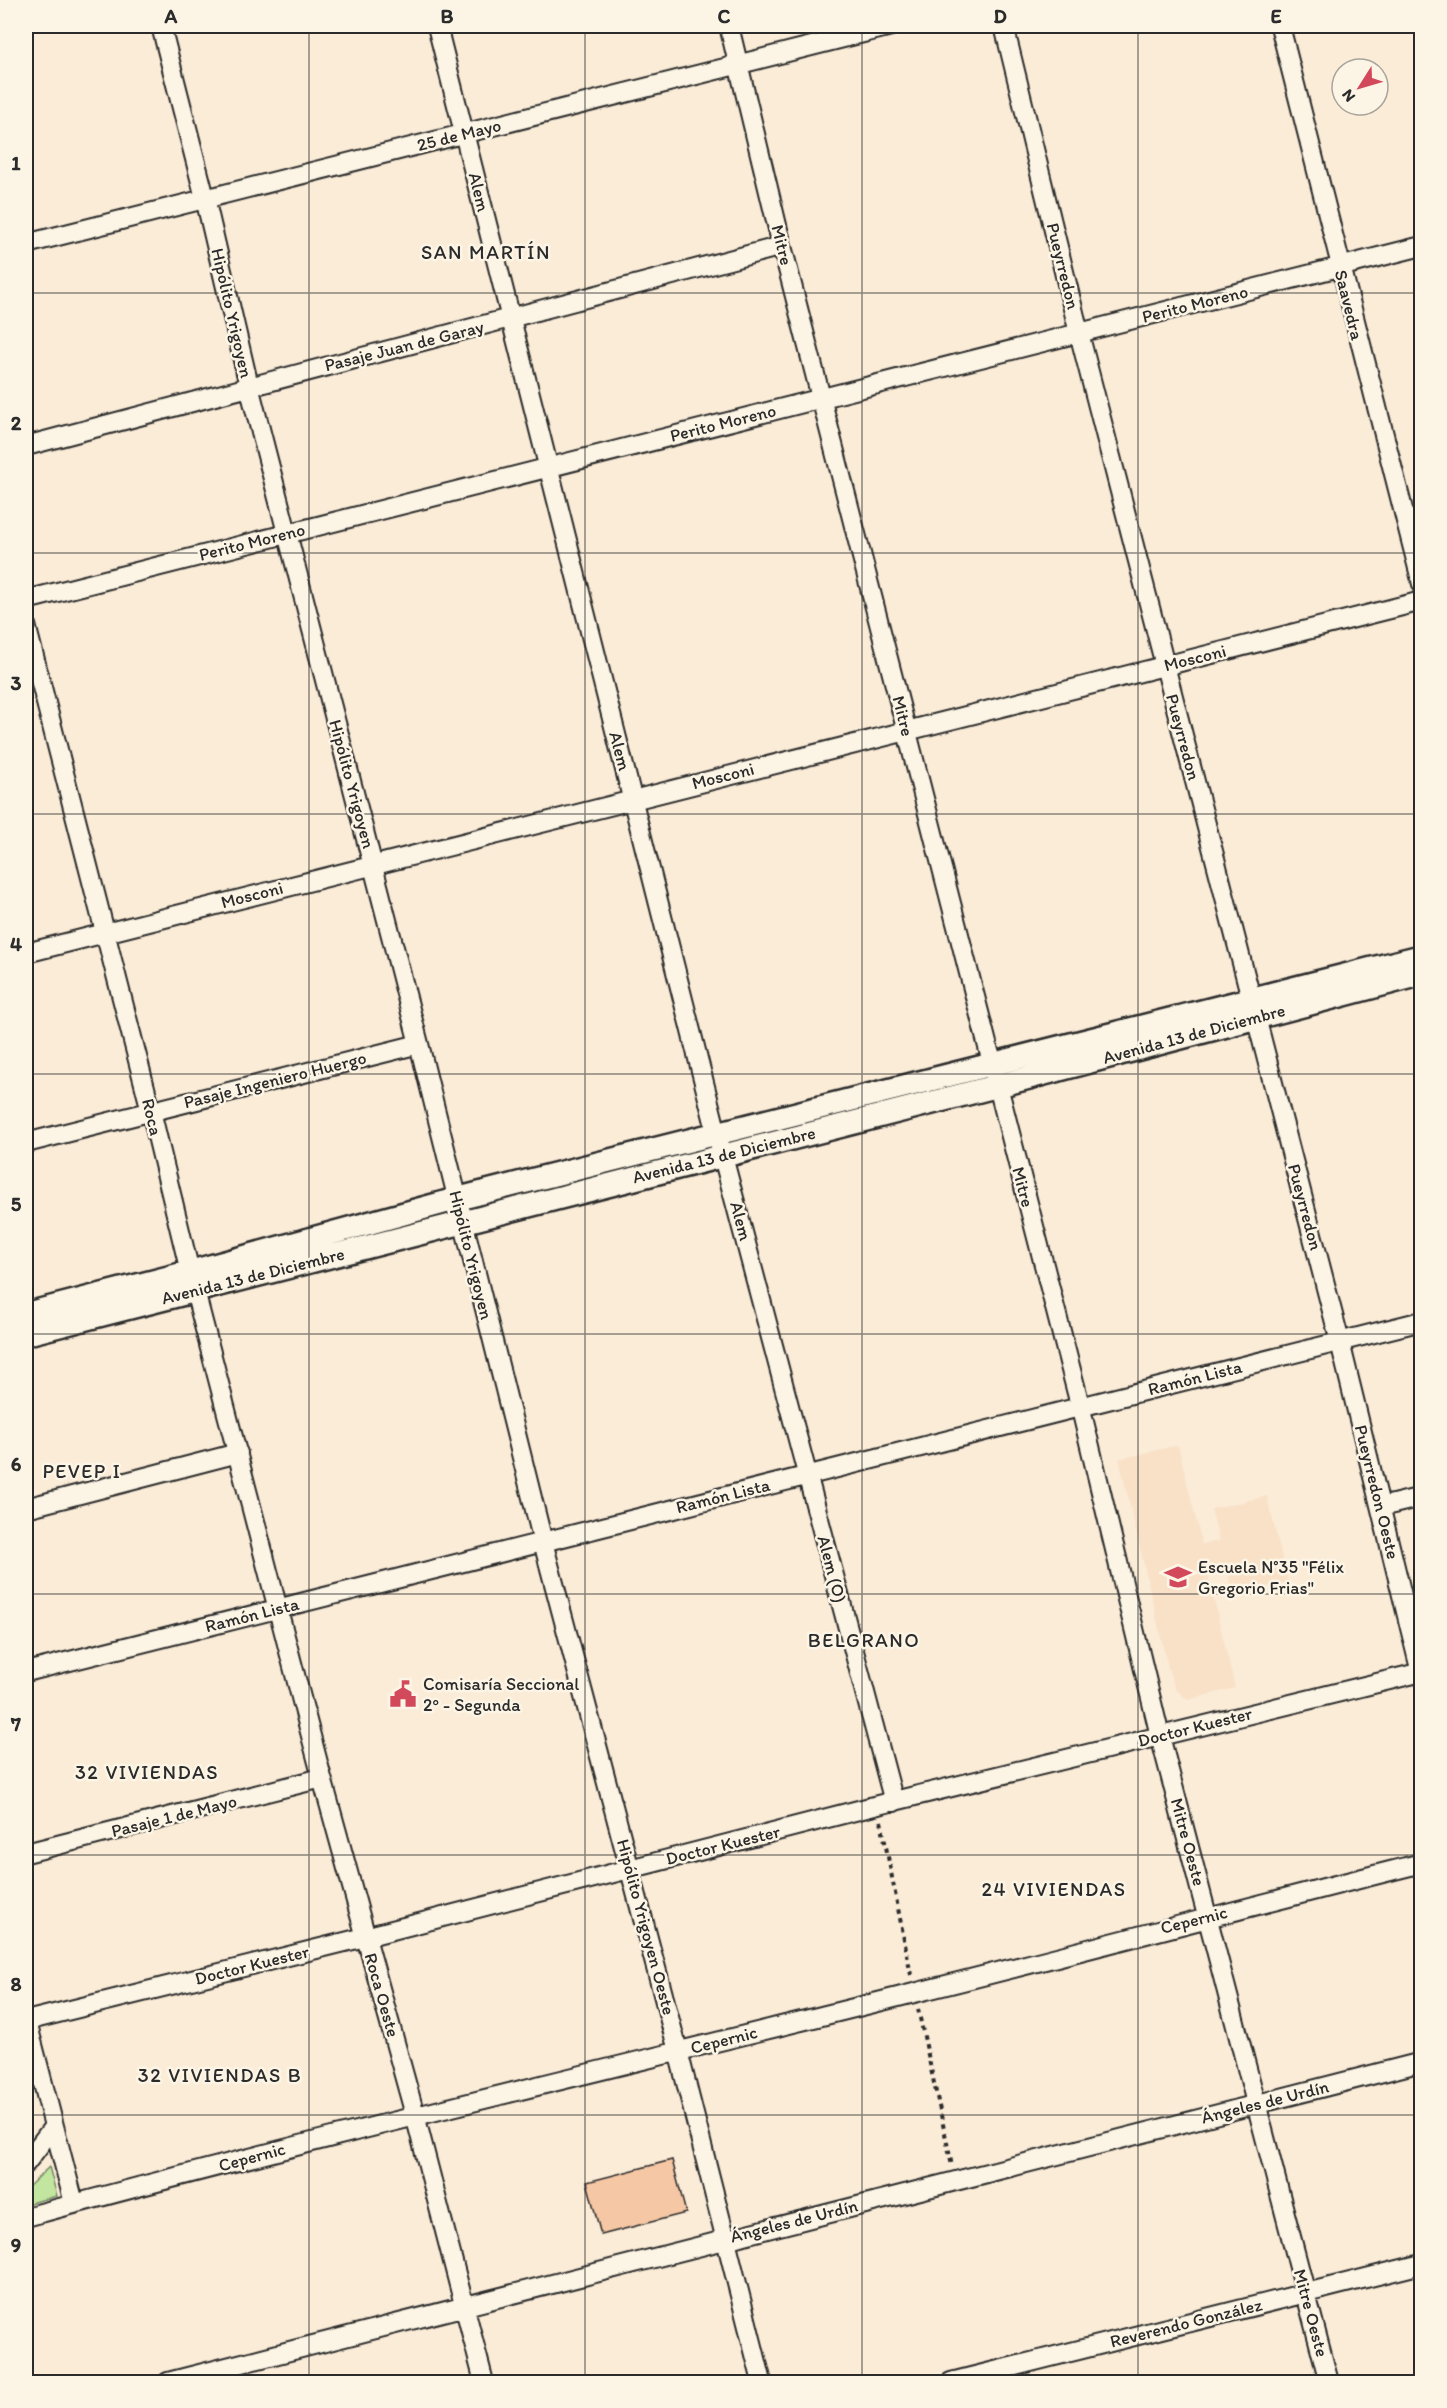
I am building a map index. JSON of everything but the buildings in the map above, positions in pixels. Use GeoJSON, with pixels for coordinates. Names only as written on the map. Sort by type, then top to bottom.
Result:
{"type":"FeatureCollection","features":[{"type":"Feature","properties":{"kind":"street","name":"Hipólito Yrigoyen"},"geometry":{"type":"LineString","coordinates":[[160,26],[205,198],[249,386],[419,1044],[543,1542]]}},
{"type":"Feature","properties":{"kind":"street","name":"Alem"},"geometry":{"type":"LineString","coordinates":[[437,26],[547,468],[807,1475]]}},
{"type":"Feature","properties":{"kind":"street","name":"Mitre"},"geometry":{"type":"LineString","coordinates":[[729,26],[782,246],[1080,1405]]}},
{"type":"Feature","properties":{"kind":"street","name":"25 de Mayo"},"geometry":{"type":"LineString","coordinates":[[26,244],[891,26]]}},
{"type":"Feature","properties":{"kind":"street","name":"Pueyrredon"},"geometry":{"type":"LineString","coordinates":[[1004,26],[1079,333],[1340,1342]]}},
{"type":"Feature","properties":{"kind":"street","name":"Saavedra"},"geometry":{"type":"LineString","coordinates":[[1280,26],[1422,584]]}},
{"type":"Feature","properties":{"kind":"street","name":"Pasaje Juan de Garay"},"geometry":{"type":"LineString","coordinates":[[26,446],[782,246]]}},
{"type":"Feature","properties":{"kind":"street","name":"Perito Moreno"},"geometry":{"type":"LineString","coordinates":[[26,600],[1422,246]]}},
{"type":"Feature","properties":{"kind":"street","name":"Mosconi"},"geometry":{"type":"LineString","coordinates":[[26,953],[1422,601]]}},
{"type":"Feature","properties":{"kind":"street","name":"Roca"},"geometry":{"type":"LineString","coordinates":[[26,625],[151,1111],[192,1282],[278,1609]]}},
{"type":"Feature","properties":{"kind":"street","name":"Avenida 13 de Diciembre"},"geometry":{"type":"LineString","coordinates":[[26,1334],[457,1199],[720,1145],[1254,1008],[1422,956]]}},
{"type":"Feature","properties":{"kind":"street","name":"Avenida 13 de Diciembre"},"geometry":{"type":"LineString","coordinates":[[1254,1008],[1422,974]]}},
{"type":"Feature","properties":{"kind":"street","name":"Pasaje Ingeniero Huergo"},"geometry":{"type":"LineString","coordinates":[[26,1143],[419,1044]]}},
{"type":"Feature","properties":{"kind":"street","name":"Avenida 13 de Diciembre"},"geometry":{"type":"LineString","coordinates":[[26,1314],[192,1282],[463,1222],[720,1145]]}},
{"type":"Feature","properties":{"kind":"street","name":"Ramón Lista"},"geometry":{"type":"LineString","coordinates":[[26,1672],[1080,1405],[1422,1321]]}},
{"type":"Feature","properties":{"kind":"street","name":"Pueyrredon Oeste"},"geometry":{"type":"LineString","coordinates":[[1340,1342],[1421,1673]]}},
{"type":"Feature","properties":{"kind":"street","name":"Mitre Oeste"},"geometry":{"type":"LineString","coordinates":[[1080,1405],[1160,1736],[1329,2382]]}},
{"type":"Feature","properties":{"kind":"street"},"geometry":{"type":"LineString","coordinates":[[26,1508],[238,1453]]}},
{"type":"Feature","properties":{"kind":"street","name":"Alem (O)"},"geometry":{"type":"LineString","coordinates":[[807,1475],[886,1804]]}},
{"type":"Feature","properties":{"kind":"street"},"geometry":{"type":"LineString","coordinates":[[1381,1507],[1422,1497]]}},
{"type":"Feature","properties":{"kind":"street","name":"Hipólito Yrigoyen Oeste"},"geometry":{"type":"LineString","coordinates":[[543,1542],[678,2051],[762,2382]]}},
{"type":"Feature","properties":{"kind":"street","name":"Roca Oeste"},"geometry":{"type":"LineString","coordinates":[[278,1609],[365,1937],[416,2115],[484,2382]]}},
{"type":"Feature","properties":{"kind":"street","name":"Doctor Kuester"},"geometry":{"type":"LineString","coordinates":[[26,2020],[365,1937],[886,1804],[1421,1673]]}},
{"type":"Feature","properties":{"kind":"street","name":"Pasaje 1 de Mayo"},"geometry":{"type":"LineString","coordinates":[[26,1853],[322,1778]]}},
{"type":"Feature","properties":{"kind":"street","name":"Cepernic"},"geometry":{"type":"LineString","coordinates":[[26,2217],[416,2115],[915,1993],[1207,1916],[1422,1863]]}},
{"type":"Feature","properties":{"kind":"street"},"geometry":{"type":"LineString","coordinates":[[26,2020],[74,2204]]}},
{"type":"Feature","properties":{"kind":"street","name":"Ángeles de Urdín"},"geometry":{"type":"LineString","coordinates":[[168,2382],[955,2179],[1422,2062]]}},
{"type":"Feature","properties":{"kind":"street"},"geometry":{"type":"LineString","coordinates":[[26,2163],[54,2126]]}},
{"type":"Feature","properties":{"kind":"street","name":"Reverendo González"},"geometry":{"type":"LineString","coordinates":[[951,2382],[1422,2264]]}},
{"type":"Feature","properties":{"kind":"path"},"geometry":{"type":"LineString","coordinates":[[886,1804],[915,1993],[955,2179]]}},
{"type":"Feature","properties":{"kind":"shaded area","name":"Escuela N°35 \"Félix Gregorio Frias\""},"geometry":{"type":"Polygon","coordinates":[[[1178,1445],[1202,1544],[1219,1541],[1211,1509],[1267,1496],[1288,1582],[1233,1595],[1227,1567],[1207,1571],[1235,1688],[1188,1700],[1175,1689],[1168,1668],[1119,1459],[1178,1445]]]}},
{"type":"Feature","properties":{"kind":"green space"},"geometry":{"type":"Polygon","coordinates":[[[49,2167],[57,2196],[26,2204],[26,2189],[49,2167]]]}},
{"type":"Feature","properties":{"kind":"place","name":"Escuela N°35 \"Félix Gregorio Frias\""},"geometry":{"type":"Point","coordinates":[1178,1577]}},
{"type":"Feature","properties":{"kind":"place","name":"Comisaría Seccional 2º - Segunda"},"geometry":{"type":"Point","coordinates":[403,1694]}},
{"type":"Feature","properties":{"kind":"district","name":"SAN MARTÍN"},"geometry":{"type":"Point","coordinates":[486,252]}},
{"type":"Feature","properties":{"kind":"district","name":"PEVEP I"},"geometry":{"type":"Point","coordinates":[82,1471]}},
{"type":"Feature","properties":{"kind":"district","name":"BELGRANO"},"geometry":{"type":"Point","coordinates":[864,1640]}},
{"type":"Feature","properties":{"kind":"district","name":"32 VIVIENDAS"},"geometry":{"type":"Point","coordinates":[147,1772]}},
{"type":"Feature","properties":{"kind":"district","name":"24 VIVIENDAS"},"geometry":{"type":"Point","coordinates":[1054,1889]}},
{"type":"Feature","properties":{"kind":"district","name":"32 VIVIENDAS B"},"geometry":{"type":"Point","coordinates":[220,2075]}}]}
